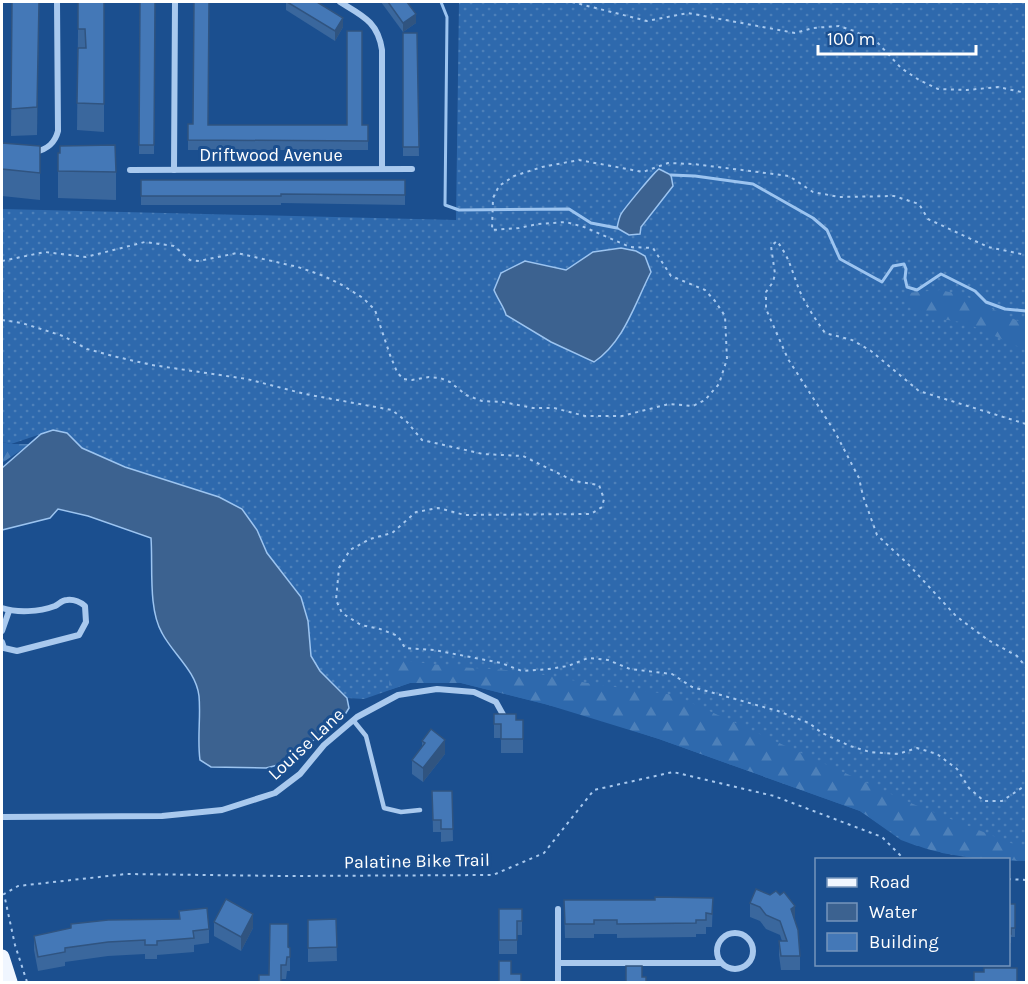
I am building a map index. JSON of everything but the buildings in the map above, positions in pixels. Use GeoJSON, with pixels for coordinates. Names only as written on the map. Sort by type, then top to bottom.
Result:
{"type":"FeatureCollection","features":[{"type":"Feature","properties":{"kind":"main road"},"geometry":{"type":"LineString","coordinates":[[2,957],[10,982]]}},
{"type":"Feature","properties":{"kind":"street"},"geometry":{"type":"LineString","coordinates":[[25,151],[36,152],[56,141],[58,131],[57,2]]}},
{"type":"Feature","properties":{"kind":"street"},"geometry":{"type":"LineString","coordinates":[[174,170],[175,2]]}},
{"type":"Feature","properties":{"kind":"street"},"geometry":{"type":"LineString","coordinates":[[340,2],[365,18],[380,36],[382,170]]}},
{"type":"Feature","properties":{"kind":"street","name":"Driftwood Avenue"},"geometry":{"type":"LineString","coordinates":[[130,170],[412,169]]}},
{"type":"Feature","properties":{"kind":"street"},"geometry":{"type":"LineString","coordinates":[[2,608],[9,611],[28,611],[54,606],[65,599],[79,601],[85,606],[86,622],[79,635],[17,651],[4,648],[2,642]]}},
{"type":"Feature","properties":{"kind":"street"},"geometry":{"type":"LineString","coordinates":[[2,631],[9,611]]}},
{"type":"Feature","properties":{"kind":"street","name":"Louise Lane"},"geometry":{"type":"LineString","coordinates":[[2,817],[162,816],[222,810],[275,793],[300,774],[324,746],[353,720],[398,695],[437,689],[474,692],[496,702],[506,720]]}},
{"type":"Feature","properties":{"kind":"street"},"geometry":{"type":"LineString","coordinates":[[558,909],[558,982]]}},
{"type":"Feature","properties":{"kind":"street"},"geometry":{"type":"LineString","coordinates":[[558,963],[721,963],[733,970],[747,965],[753,953],[749,939],[737,933],[723,937],[716,950],[721,963]]}},
{"type":"Feature","properties":{"kind":"lane"},"geometry":{"type":"LineString","coordinates":[[353,720],[366,736],[384,808],[401,812],[420,810]]}},
{"type":"Feature","properties":{"kind":"path"},"geometry":{"type":"LineString","coordinates":[[572,2],[647,21],[688,13],[795,33],[813,28],[839,26],[877,42],[901,68],[938,89],[967,90],[998,87],[1026,93]]}},
{"type":"Feature","properties":{"kind":"path"},"geometry":{"type":"LineString","coordinates":[[2,261],[45,252],[87,256],[145,242],[174,246],[190,260],[199,261],[237,253],[298,267],[342,285],[363,298],[375,310],[381,333],[397,372],[403,379],[440,378],[450,382],[466,395],[482,401],[503,402],[533,408],[554,408],[585,416],[622,416],[669,405],[693,405],[705,400],[719,384],[727,359],[724,316],[705,290],[671,276],[653,248],[630,247],[584,227],[566,222],[492,230],[493,198],[499,186],[514,176],[542,167],[579,160],[643,172],[668,163],[789,176],[813,192],[839,197],[894,196],[919,204],[928,219],[988,247],[1026,255]]}},
{"type":"Feature","properties":{"kind":"path"},"geometry":{"type":"LineString","coordinates":[[1026,424],[919,391],[871,351],[852,340],[825,333],[808,308],[789,258],[777,241],[771,246],[775,274],[766,292],[766,309],[788,359],[835,432],[859,478],[877,535],[909,565],[956,616],[988,640],[1017,656],[1026,667]]}},
{"type":"Feature","properties":{"kind":"path"},"geometry":{"type":"LineString","coordinates":[[2,320],[22,323],[63,336],[87,349],[117,357],[152,365],[247,379],[305,394],[392,410],[407,422],[422,440],[483,454],[524,456],[574,481],[599,484],[604,499],[602,507],[591,514],[465,515],[438,508],[416,512],[392,533],[369,539],[350,550],[339,568],[336,600],[342,613],[361,625],[380,628],[398,636],[405,648],[434,650],[501,663],[522,670],[568,666],[588,658],[608,660],[630,669],[672,674],[692,687],[778,711],[809,723],[822,733],[850,746],[870,752],[898,754],[917,748],[937,754],[957,769],[969,788],[984,801],[1002,801],[1026,785]]}},
{"type":"Feature","properties":{"kind":"path","name":"Palatine Bike Trail"},"geometry":{"type":"LineString","coordinates":[[27,982],[15,945],[4,894],[18,886],[126,874],[493,875],[544,852],[594,790],[672,772],[774,796],[882,837],[903,858]]}},
{"type":"Feature","properties":{"kind":"path"},"geometry":{"type":"LineString","coordinates":[[1010,879],[1026,880]]}},
{"type":"Feature","properties":{"kind":"green space"},"geometry":{"type":"Polygon","coordinates":[[[459,2],[1026,2],[1026,861],[1010,860],[1010,858],[972,858],[942,853],[928,846],[917,846],[901,840],[860,811],[659,739],[576,712],[461,683],[410,683],[364,699],[347,698],[320,671],[311,656],[308,621],[301,597],[267,553],[257,530],[242,509],[219,497],[125,467],[82,448],[67,433],[53,430],[11,444],[2,442],[2,209],[456,220],[459,2]]]}},
{"type":"Feature","properties":{"kind":"green space"},"geometry":{"type":"Polygon","coordinates":[[[940,290],[963,295],[1018,321],[1026,321],[1026,350],[966,323],[942,319],[921,311],[895,294],[940,290]]]}},
{"type":"Feature","properties":{"kind":"green space"},"geometry":{"type":"Polygon","coordinates":[[[2,442],[11,444],[30,444],[2,463],[2,442]]]}},
{"type":"Feature","properties":{"kind":"green space"},"geometry":{"type":"Polygon","coordinates":[[[390,659],[457,667],[522,671],[674,695],[913,804],[1026,849],[1026,861],[1010,860],[1010,858],[970,857],[927,849],[901,838],[860,811],[659,739],[545,704],[461,683],[410,683],[389,690],[390,659]]]}},
{"type":"Feature","properties":{"kind":"water"},"geometry":{"type":"Polygon","coordinates":[[[659,169],[671,175],[673,186],[641,227],[640,234],[629,235],[617,228],[620,216],[659,169]]]}},
{"type":"Feature","properties":{"kind":"water"},"geometry":{"type":"Polygon","coordinates":[[[621,248],[636,251],[645,256],[651,272],[621,333],[604,354],[594,362],[551,342],[506,315],[494,290],[501,273],[525,261],[566,270],[593,252],[621,248]]]}},
{"type":"Feature","properties":{"kind":"water"},"geometry":{"type":"Polygon","coordinates":[[[53,430],[67,433],[82,448],[125,467],[219,497],[242,509],[257,530],[267,553],[301,597],[308,621],[311,656],[320,671],[347,698],[349,708],[341,721],[278,765],[266,768],[211,767],[200,760],[199,696],[194,679],[167,641],[158,623],[153,600],[151,538],[88,516],[58,509],[50,518],[2,530],[2,468],[41,434],[53,430]]]}},
{"type":"Feature","properties":{"kind":"waterway"},"geometry":{"type":"LineString","coordinates":[[441,2],[447,17],[445,205],[459,210],[569,209],[591,223],[617,228]]}},
{"type":"Feature","properties":{"kind":"waterway"},"geometry":{"type":"LineString","coordinates":[[671,175],[753,184],[813,218],[827,230],[840,259],[882,282],[893,266],[904,264],[907,287],[917,290],[941,274],[975,291],[986,302],[1005,309],[1026,311]]}}]}
